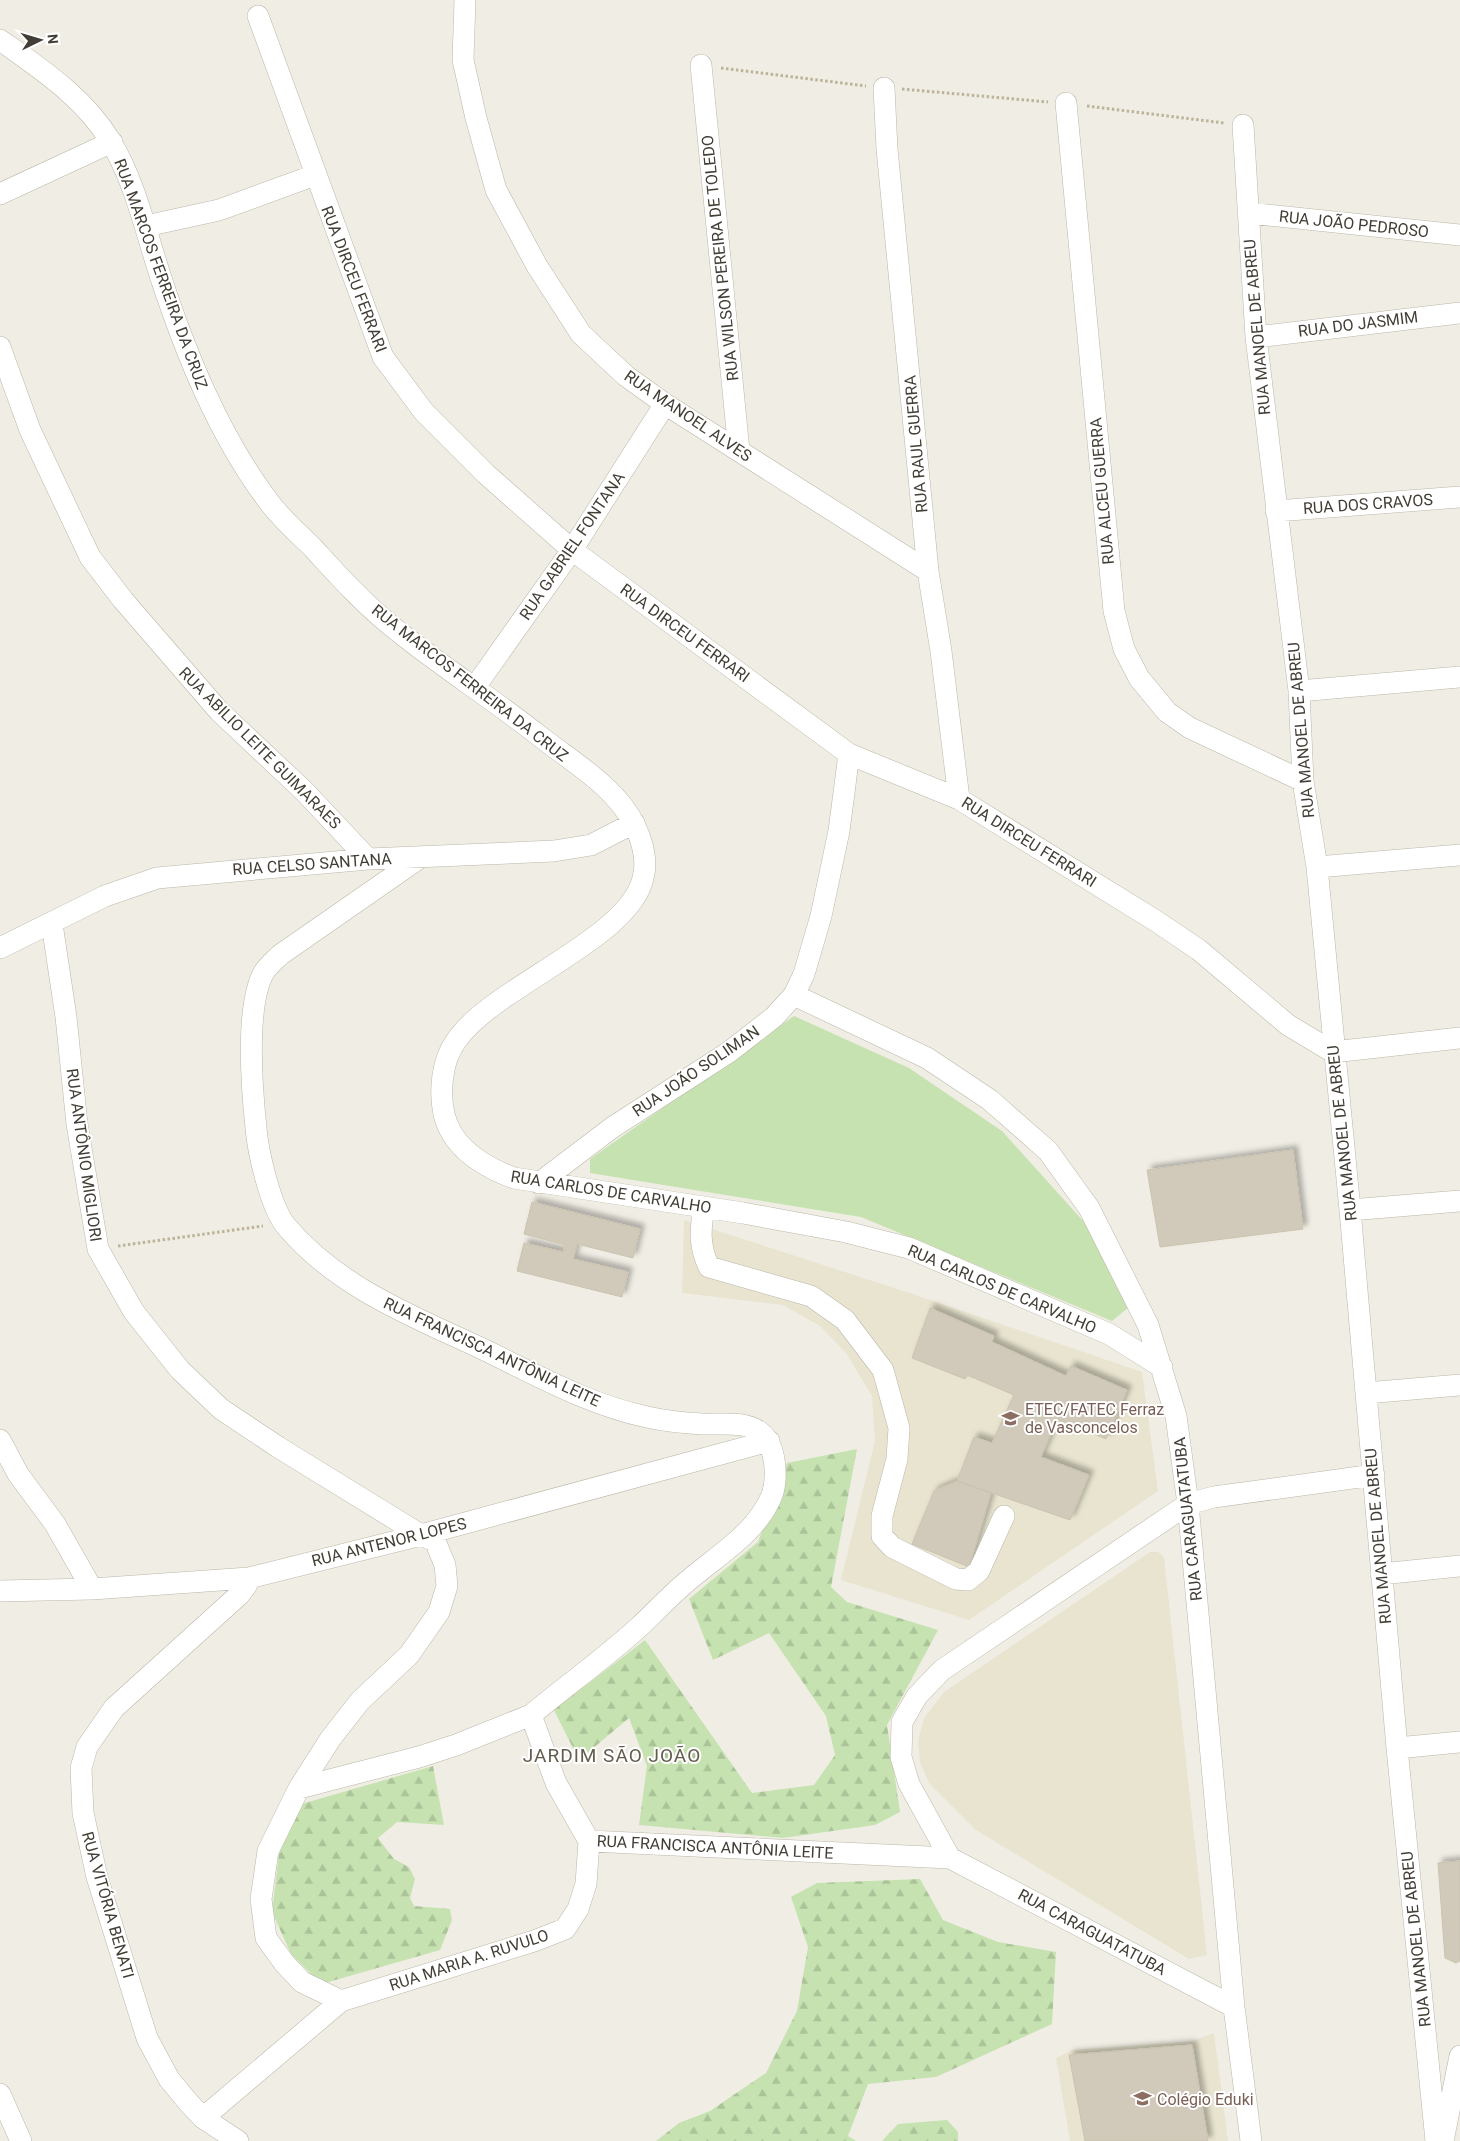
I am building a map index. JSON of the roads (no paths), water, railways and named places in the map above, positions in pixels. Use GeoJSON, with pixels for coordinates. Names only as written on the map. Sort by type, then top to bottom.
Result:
{"type":"FeatureCollection","features":[{"type":"Feature","properties":{"kind":"street","name":"RUA MANOEL ALVES"},"geometry":{"type":"LineString","coordinates":[[465,0],[464,60],[476,118],[496,190],[537,266],[581,334],[626,376],[666,404],[928,571]]}},
{"type":"Feature","properties":{"kind":"street","name":"RUA DIRCEU FERRARI"},"geometry":{"type":"LineString","coordinates":[[258,16],[383,357],[424,412],[486,474],[572,550],[849,754],[960,798],[1199,950],[1288,1025],[1333,1052]]}},
{"type":"Feature","properties":{"kind":"street","name":"RUA MARCOS FERREIRA DA CRUZ"},"geometry":{"type":"LineString","coordinates":[[0,40],[80,101],[112,142],[146,226],[176,323],[207,396],[237,452],[267,500],[388,623],[476,687],[612,794],[634,823],[645,853]]}},
{"type":"Feature","properties":{"kind":"street","name":"RUA WILSON PEREIRA DE TOLEDO"},"geometry":{"type":"LineString","coordinates":[[701,66],[739,451]]}},
{"type":"Feature","properties":{"kind":"street","name":"RUA RAUL GUERRA"},"geometry":{"type":"LineString","coordinates":[[884,88],[888,158],[928,571],[941,651],[960,798]]}},
{"type":"Feature","properties":{"kind":"street","name":"RUA ALCEU GUERRA"},"geometry":{"type":"LineString","coordinates":[[1066,103],[1114,611],[1124,649],[1139,678],[1175,719],[1303,781]]}},
{"type":"Feature","properties":{"kind":"street","name":"RUA MANOEL DE ABREU"},"geometry":{"type":"LineString","coordinates":[[1243,125],[1256,337],[1299,691],[1303,781],[1317,867],[1333,1052],[1350,1210],[1397,1748],[1436,2141]]}},
{"type":"Feature","properties":{"kind":"street"},"geometry":{"type":"LineString","coordinates":[[0,194],[112,142]]}},
{"type":"Feature","properties":{"kind":"street"},"geometry":{"type":"LineString","coordinates":[[146,226],[219,210],[315,175]]}},
{"type":"Feature","properties":{"kind":"street","name":"RUA JOÃO PEDROSO"},"geometry":{"type":"LineString","coordinates":[[1248,213],[1460,235]]}},
{"type":"Feature","properties":{"kind":"street","name":"RUA DO JASMIM"},"geometry":{"type":"LineString","coordinates":[[1256,337],[1460,313]]}},
{"type":"Feature","properties":{"kind":"street","name":"RUA ABILIO LEITE GUIMARAES"},"geometry":{"type":"LineString","coordinates":[[0,348],[30,430],[90,557],[123,600],[219,711],[304,791],[368,859]]}},
{"type":"Feature","properties":{"kind":"street","name":"RUA GABRIEL FONTANA"},"geometry":{"type":"LineString","coordinates":[[476,687],[572,550],[666,404]]}},
{"type":"Feature","properties":{"kind":"street","name":"RUA DOS CRAVOS"},"geometry":{"type":"LineString","coordinates":[[1276,511],[1460,497]]}},
{"type":"Feature","properties":{"kind":"street"},"geometry":{"type":"LineString","coordinates":[[1299,691],[1460,677]]}},
{"type":"Feature","properties":{"kind":"street","name":"RUA JOÃO SOLIMAN"},"geometry":{"type":"LineString","coordinates":[[539,1183],[613,1127],[730,1052],[774,1017],[794,995],[804,974],[821,916],[839,831],[849,754]]}},
{"type":"Feature","properties":{"kind":"street","name":"RUA CELSO SANTANA"},"geometry":{"type":"LineString","coordinates":[[0,948],[52,924],[105,896],[157,878],[368,859],[554,851],[591,845],[634,823]]}},
{"type":"Feature","properties":{"kind":"street","name":"RUA CARLOS DE CARVALHO"},"geometry":{"type":"LineString","coordinates":[[645,853],[643,879],[633,901],[600,932],[472,1022],[454,1042],[445,1065],[441,1101],[447,1125],[462,1146],[488,1169],[514,1178],[846,1232],[909,1248],[1108,1334],[1162,1367]]}},
{"type":"Feature","properties":{"kind":"street"},"geometry":{"type":"LineString","coordinates":[[1317,867],[1460,855]]}},
{"type":"Feature","properties":{"kind":"street","name":"RUA FRANCISCA ANTÔNIA LEITE"},"geometry":{"type":"LineString","coordinates":[[421,857],[280,954],[264,971],[255,995],[253,1097],[257,1140],[267,1184],[284,1223],[312,1254],[346,1280],[406,1315],[599,1405],[650,1418],[750,1427],[760,1432],[768,1440]]}},
{"type":"Feature","properties":{"kind":"street","name":"RUA ANTÔNIO MIGLIORI"},"geometry":{"type":"LineString","coordinates":[[52,924],[66,1017],[77,1124],[98,1249],[134,1312],[180,1370],[221,1409],[278,1447],[421,1535],[435,1541],[445,1565],[447,1586],[439,1612],[409,1655],[360,1702],[337,1731],[299,1788],[268,1851],[261,1899],[266,1938],[285,1964],[302,1982],[342,2001]]}},
{"type":"Feature","properties":{"kind":"street","name":"RUA CARAGUATATUBA"},"geometry":{"type":"LineString","coordinates":[[794,995],[927,1058],[990,1100],[1048,1150],[1090,1208],[1148,1325],[1176,1416],[1188,1504],[1234,2007],[1251,2141]]}},
{"type":"Feature","properties":{"kind":"street"},"geometry":{"type":"LineString","coordinates":[[1333,1052],[1460,1038]]}},
{"type":"Feature","properties":{"kind":"street"},"geometry":{"type":"LineString","coordinates":[[1350,1210],[1460,1201]]}},
{"type":"Feature","properties":{"kind":"street"},"geometry":{"type":"LineString","coordinates":[[704,1208],[700,1230],[701,1250],[709,1267],[811,1296],[845,1320],[883,1370],[899,1428],[897,1459],[882,1516],[882,1536],[892,1547],[956,1579],[968,1580],[978,1571],[1004,1516]]}},
{"type":"Feature","properties":{"kind":"street","name":"RUA CARLOS DE CARVALHO"},"geometry":{"type":"LineString","coordinates":[[1108,1334],[1148,1325]]}},
{"type":"Feature","properties":{"kind":"street"},"geometry":{"type":"LineString","coordinates":[[1366,1394],[1460,1385]]}},
{"type":"Feature","properties":{"kind":"street"},"geometry":{"type":"LineString","coordinates":[[0,1440],[18,1474],[55,1524],[92,1589]]}},
{"type":"Feature","properties":{"kind":"street"},"geometry":{"type":"LineString","coordinates":[[299,1788],[419,1757],[456,1745],[531,1715],[638,1628],[683,1585],[734,1543],[761,1516],[773,1492],[775,1467],[768,1440]]}},
{"type":"Feature","properties":{"kind":"street","name":"RUA ANTENOR LOPES"},"geometry":{"type":"LineString","coordinates":[[0,1591],[92,1589],[249,1578],[421,1535],[768,1440]]}},
{"type":"Feature","properties":{"kind":"street"},"geometry":{"type":"LineString","coordinates":[[950,1858],[909,1784],[900,1756],[902,1722],[917,1696],[942,1670],[1188,1504],[1214,1497],[1374,1475]]}},
{"type":"Feature","properties":{"kind":"street"},"geometry":{"type":"LineString","coordinates":[[1381,1574],[1460,1566]]}},
{"type":"Feature","properties":{"kind":"street","name":"RUA VITÓRIA BENATI"},"geometry":{"type":"LineString","coordinates":[[238,2141],[203,2118],[169,2079],[147,2038],[97,1877],[83,1813],[81,1768],[87,1747],[114,1708],[239,1595],[249,1578]]}},
{"type":"Feature","properties":{"kind":"street","name":"RUA FRANCISCA ANTÔNIA LEITE"},"geometry":{"type":"LineString","coordinates":[[531,1715],[556,1783],[589,1842],[950,1858]]}},
{"type":"Feature","properties":{"kind":"street"},"geometry":{"type":"LineString","coordinates":[[1397,1748],[1460,1742]]}},
{"type":"Feature","properties":{"kind":"street","name":"RUA MARIA A. RUVULO"},"geometry":{"type":"LineString","coordinates":[[342,2001],[534,1941],[565,1929],[574,1919],[586,1884],[589,1842]]}},
{"type":"Feature","properties":{"kind":"street","name":"RUA CARAGUATATUBA"},"geometry":{"type":"LineString","coordinates":[[950,1858],[1234,2007]]}},
{"type":"Feature","properties":{"kind":"street"},"geometry":{"type":"LineString","coordinates":[[203,2118],[342,2001]]}},
{"type":"Feature","properties":{"kind":"street"},"geometry":{"type":"LineString","coordinates":[[1443,2141],[1460,2056]]}},
{"type":"Feature","properties":{"kind":"street"},"geometry":{"type":"LineString","coordinates":[[0,2094],[21,2141]]}},
{"type":"Feature","properties":{"kind":"place","name":"ETEC/FATEC Ferraz de Vasconcelos"},"geometry":{"type":"Point","coordinates":[1011,1418]}},
{"type":"Feature","properties":{"kind":"place","name":"Colégio Eduki"},"geometry":{"type":"Point","coordinates":[1143,2099]}},
{"type":"Feature","properties":{"kind":"district","name":"JARDIM SÃO JOÃO"},"geometry":{"type":"Point","coordinates":[612,1755]}}]}
